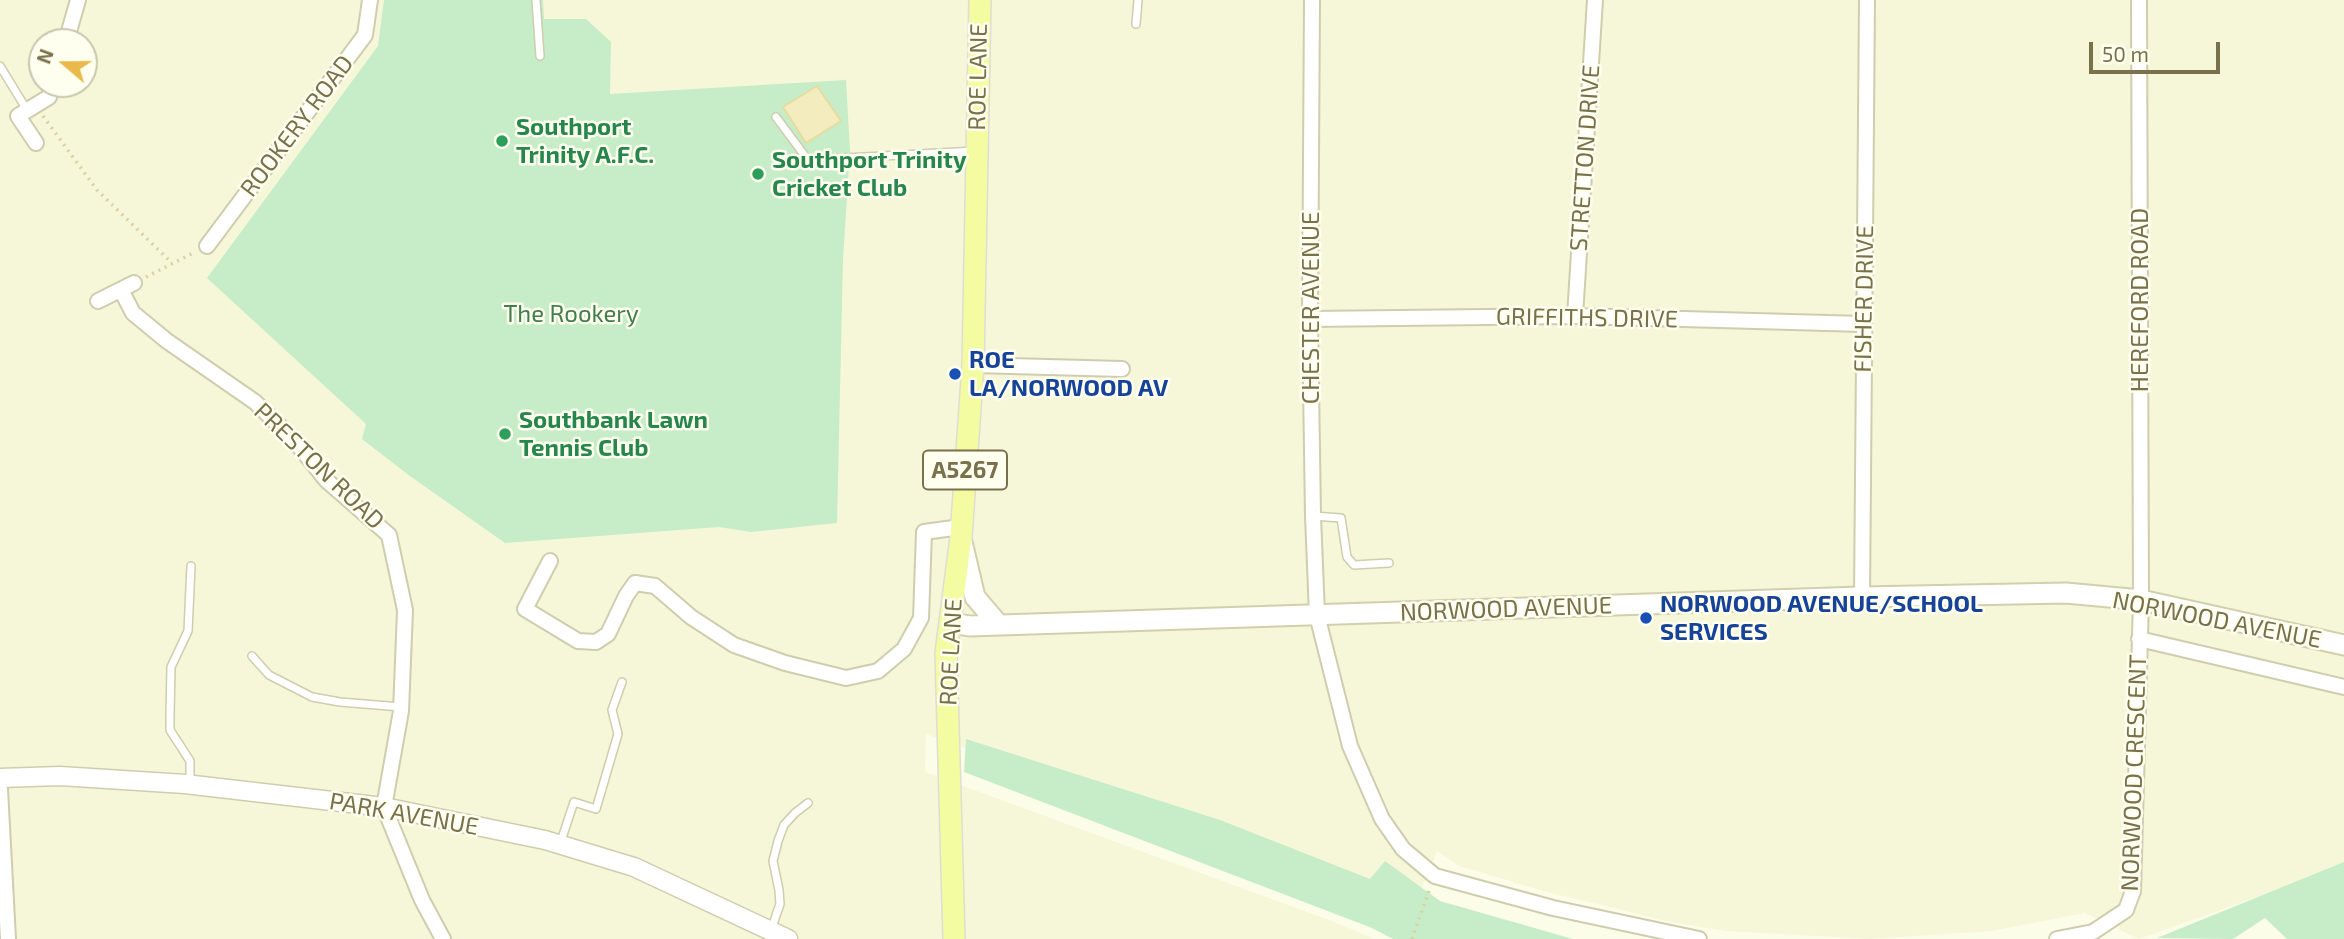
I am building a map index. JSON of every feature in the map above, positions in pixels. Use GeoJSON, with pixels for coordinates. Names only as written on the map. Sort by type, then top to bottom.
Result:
{"type":"FeatureCollection","features":[{"type":"Feature","properties":{"kind":"main road","name":"ROE LANE"},"geometry":{"type":"LineString","coordinates":[[954,939],[946,653],[961,532],[973,365],[980,0]]}},
{"type":"Feature","properties":{"kind":"main road"},"geometry":{"type":"LineString","coordinates":[[961,532],[975,597],[998,624]]}},
{"type":"Feature","properties":{"kind":"main road","name":"NORWOOD AVENUE"},"geometry":{"type":"LineString","coordinates":[[951,622],[970,626],[1861,597],[2066,593],[2141,600],[2344,645]]}},
{"type":"Feature","properties":{"kind":"street"},"geometry":{"type":"LineString","coordinates":[[70,28],[78,0]]}},
{"type":"Feature","properties":{"kind":"street","name":"ROOKERY ROAD"},"geometry":{"type":"LineString","coordinates":[[207,246],[366,35],[370,0]]}},
{"type":"Feature","properties":{"kind":"street","name":"CHESTER AVENUE"},"geometry":{"type":"LineString","coordinates":[[1312,0],[1310,320],[1317,615]]}},
{"type":"Feature","properties":{"kind":"street","name":"STRETTON DRIVE"},"geometry":{"type":"LineString","coordinates":[[1575,316],[1595,0]]}},
{"type":"Feature","properties":{"kind":"street","name":"FISHER DRIVE"},"geometry":{"type":"LineString","coordinates":[[1861,597],[1867,0]]}},
{"type":"Feature","properties":{"kind":"street","name":"HEREFORD ROAD"},"geometry":{"type":"LineString","coordinates":[[2139,0],[2141,600]]}},
{"type":"Feature","properties":{"kind":"street"},"geometry":{"type":"LineString","coordinates":[[36,143],[18,116],[47,98]]}},
{"type":"Feature","properties":{"kind":"street"},"geometry":{"type":"LineString","coordinates":[[98,301],[134,283]]}},
{"type":"Feature","properties":{"kind":"street","name":"PRESTON ROAD"},"geometry":{"type":"LineString","coordinates":[[121,290],[134,313],[167,341],[255,402],[293,440],[326,480],[389,535],[405,610],[401,708],[384,807]]}},
{"type":"Feature","properties":{"kind":"street","name":"GRIFFITHS DRIVE"},"geometry":{"type":"LineString","coordinates":[[1310,320],[1575,316],[1863,324]]}},
{"type":"Feature","properties":{"kind":"street"},"geometry":{"type":"LineString","coordinates":[[973,365],[1122,369]]}},
{"type":"Feature","properties":{"kind":"street"},"geometry":{"type":"LineString","coordinates":[[550,561],[525,609],[578,641],[596,642],[608,634],[635,583],[655,586],[691,617],[734,645],[785,663],[846,678],[878,671],[904,649],[920,618],[924,532],[961,532]]}},
{"type":"Feature","properties":{"kind":"street","name":"NORWOOD CRESCENT"},"geometry":{"type":"LineString","coordinates":[[2057,939],[2094,932],[2126,910],[2133,891],[2141,600]]}},
{"type":"Feature","properties":{"kind":"street"},"geometry":{"type":"LineString","coordinates":[[1317,615],[1350,746],[1382,819],[1404,849],[1435,876],[1553,908],[1699,939]]}},
{"type":"Feature","properties":{"kind":"street"},"geometry":{"type":"LineString","coordinates":[[2139,639],[2344,687]]}},
{"type":"Feature","properties":{"kind":"street","name":"PARK AVENUE"},"geometry":{"type":"LineString","coordinates":[[0,778],[60,776],[190,784],[384,807],[560,845],[634,867],[788,939]]}},
{"type":"Feature","properties":{"kind":"street"},"geometry":{"type":"LineString","coordinates":[[0,789],[8,939]]}},
{"type":"Feature","properties":{"kind":"street"},"geometry":{"type":"LineString","coordinates":[[384,807],[422,900],[443,939]]}},
{"type":"Feature","properties":{"kind":"lane"},"geometry":{"type":"LineString","coordinates":[[536,0],[540,55]]}},
{"type":"Feature","properties":{"kind":"lane"},"geometry":{"type":"LineString","coordinates":[[1136,24],[1138,0]]}},
{"type":"Feature","properties":{"kind":"lane"},"geometry":{"type":"LineString","coordinates":[[0,66],[31,108]]}},
{"type":"Feature","properties":{"kind":"lane"},"geometry":{"type":"LineString","coordinates":[[776,117],[808,160],[976,151]]}},
{"type":"Feature","properties":{"kind":"lane"},"geometry":{"type":"LineString","coordinates":[[1313,516],[1341,518],[1347,557],[1354,565],[1389,563]]}},
{"type":"Feature","properties":{"kind":"lane"},"geometry":{"type":"LineString","coordinates":[[190,784],[190,761],[170,730],[170,715],[173,662],[188,631],[191,566]]}},
{"type":"Feature","properties":{"kind":"lane"},"geometry":{"type":"LineString","coordinates":[[252,656],[269,675],[312,697],[401,708]]}},
{"type":"Feature","properties":{"kind":"lane"},"geometry":{"type":"LineString","coordinates":[[560,845],[575,803],[596,808],[618,734],[612,710],[622,682]]}},
{"type":"Feature","properties":{"kind":"lane"},"geometry":{"type":"LineString","coordinates":[[771,931],[780,904],[773,861],[778,841],[784,825],[808,803]]}},
{"type":"Feature","properties":{"kind":"path"},"geometry":{"type":"LineString","coordinates":[[31,108],[97,190],[172,263]]}},
{"type":"Feature","properties":{"kind":"path"},"geometry":{"type":"LineString","coordinates":[[134,283],[207,246]]}},
{"type":"Feature","properties":{"kind":"path"},"geometry":{"type":"LineString","coordinates":[[1412,939],[1435,876]]}},
{"type":"Feature","properties":{"kind":"shaded area"},"geometry":{"type":"Polygon","coordinates":[[[0,0],[2344,0],[2344,866],[2139,939],[2085,913],[1992,931],[1870,939],[1726,931],[1671,922],[1547,892],[1459,866],[1437,851],[1413,910],[926,734],[925,772],[1375,939],[0,939],[0,0]]]}},
{"type":"Feature","properties":{"kind":"green space","name":"The Rookery"},"geometry":{"type":"Polygon","coordinates":[[[384,0],[543,0],[544,19],[586,19],[611,42],[610,94],[846,80],[850,151],[843,259],[837,523],[751,532],[719,527],[505,543],[362,439],[366,424],[207,278],[378,46],[384,0]]]}},
{"type":"Feature","properties":{"kind":"green space"},"geometry":{"type":"Polygon","coordinates":[[[966,739],[1220,820],[1370,879],[1385,861],[1440,901],[1573,939],[1393,939],[1372,928],[964,772],[966,739]]]}},
{"type":"Feature","properties":{"kind":"green space"},"geometry":{"type":"Polygon","coordinates":[[[2344,862],[2344,939],[2287,939],[2265,918],[2233,939],[2157,938],[2344,862]]]}},
{"type":"Feature","properties":{"kind":"building"},"geometry":{"type":"Polygon","coordinates":[[[817,86],[841,121],[806,143],[783,107],[817,86]]]}},
{"type":"Feature","properties":{"kind":"place","name":"Southport Trinity A.F.C."},"geometry":{"type":"Point","coordinates":[502,141]}},
{"type":"Feature","properties":{"kind":"place","name":"Southport Trinity Cricket Club"},"geometry":{"type":"Point","coordinates":[758,174]}},
{"type":"Feature","properties":{"kind":"place","name":"ROE LA/NORWOOD AV"},"geometry":{"type":"Point","coordinates":[955,374]}},
{"type":"Feature","properties":{"kind":"place","name":"Southbank Lawn Tennis Club"},"geometry":{"type":"Point","coordinates":[505,434]}},
{"type":"Feature","properties":{"kind":"place","name":"NORWOOD AVENUE/SCHOOL SERVICES"},"geometry":{"type":"Point","coordinates":[1646,618]}}]}
